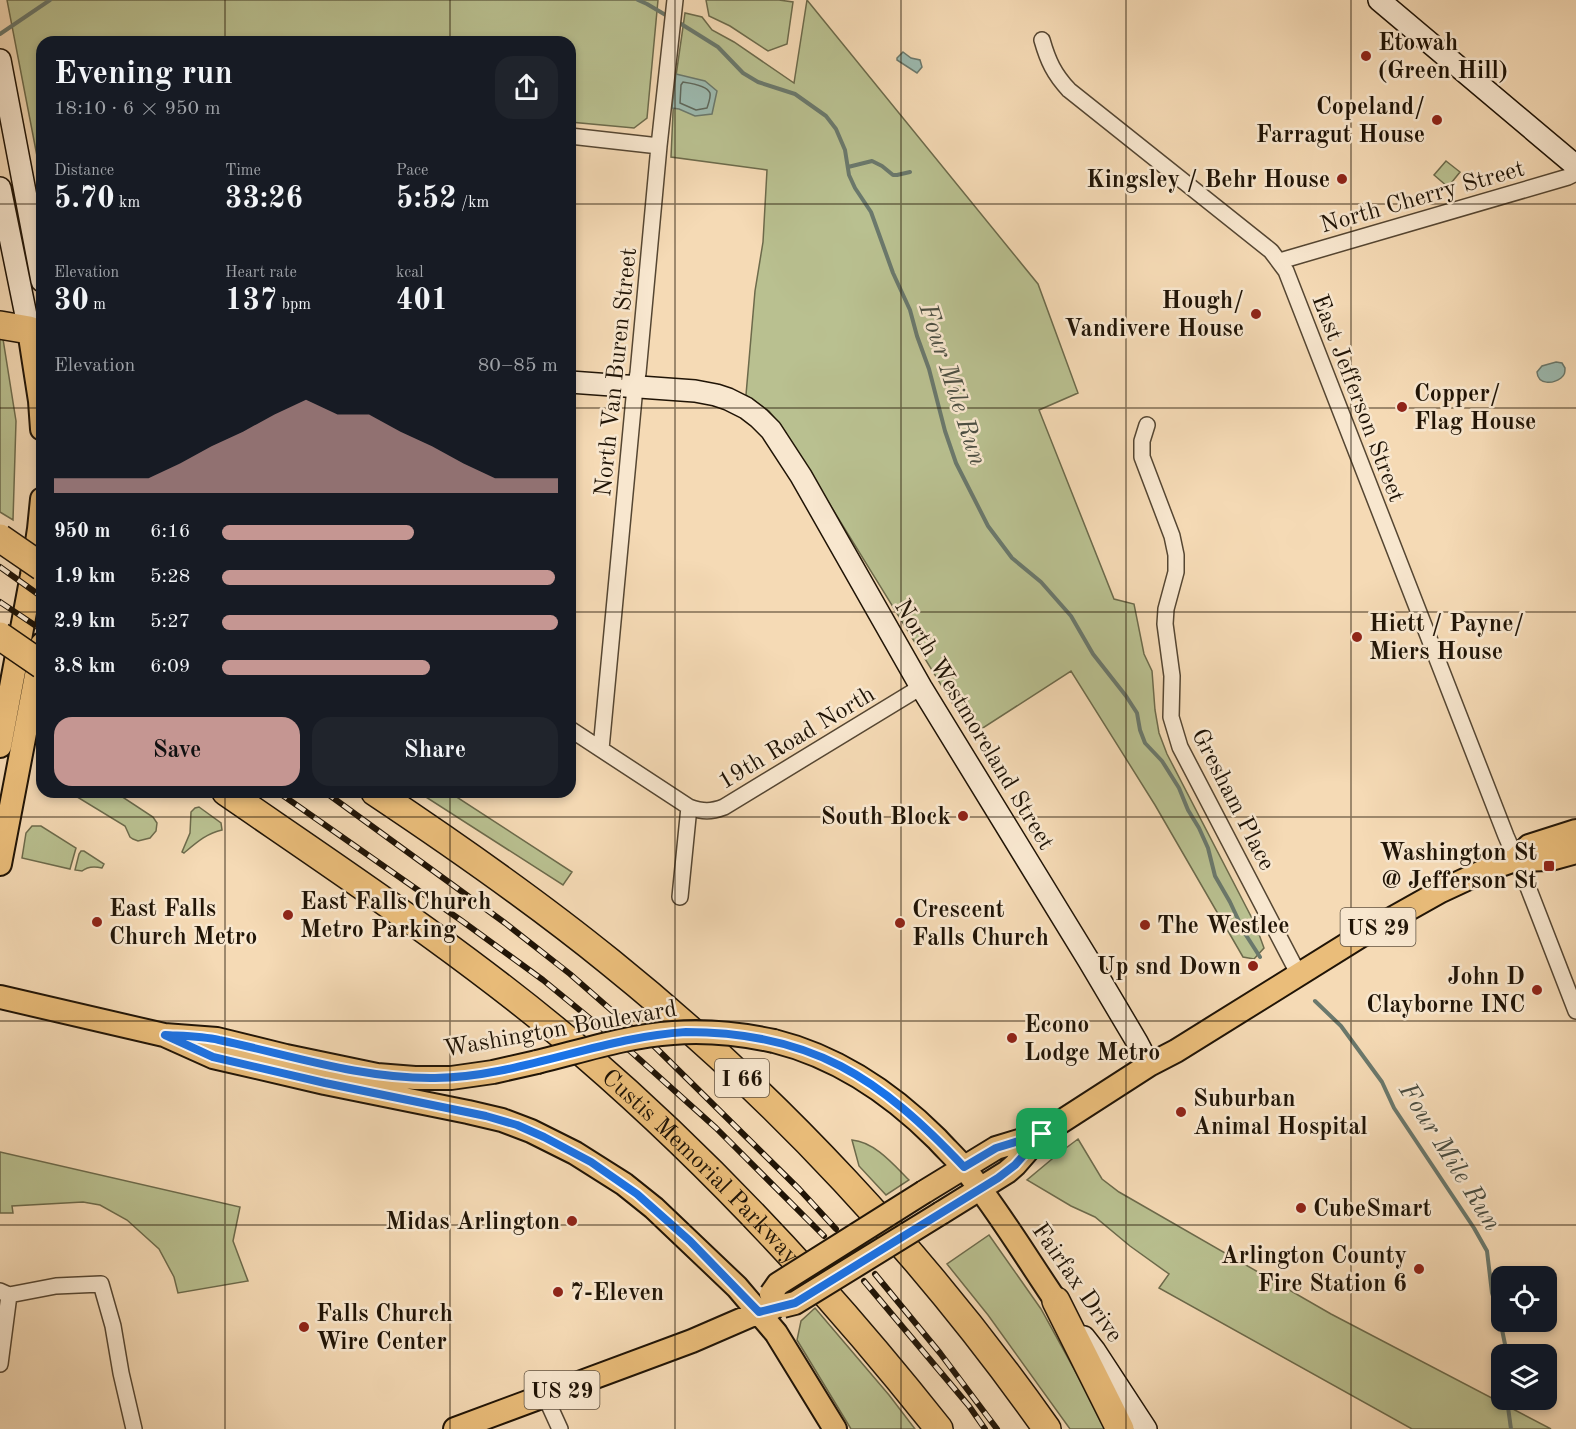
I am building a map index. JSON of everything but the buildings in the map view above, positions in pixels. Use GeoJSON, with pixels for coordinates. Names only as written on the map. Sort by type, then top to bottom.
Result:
{"type":"FeatureCollection","features":[{"type":"Feature","properties":{"kind":"highway"},"geometry":{"type":"LineString","coordinates":[[0,325],[35,332]]}},
{"type":"Feature","properties":{"kind":"highway"},"geometry":{"type":"LineString","coordinates":[[0,538],[36,563]]}},
{"type":"Feature","properties":{"kind":"highway"},"geometry":{"type":"LineString","coordinates":[[0,636],[36,661]]}},
{"type":"Feature","properties":{"kind":"highway","name":"Custis Memorial Parkway"},"geometry":{"type":"LineString","coordinates":[[235,798],[432,934],[585,1054],[698,1158],[788,1250],[878,1353],[939,1429]]}},
{"type":"Feature","properties":{"kind":"highway","name":"I 66"},"geometry":{"type":"LineString","coordinates":[[384,798],[494,873],[580,939],[662,1006],[745,1081],[834,1170],[920,1266],[1047,1429]]}},
{"type":"Feature","properties":{"kind":"highway"},"geometry":{"type":"LineString","coordinates":[[1056,1300],[1120,1429]]}},
{"type":"Feature","properties":{"kind":"main road"},"geometry":{"type":"LineString","coordinates":[[35,332],[36,352]]}},
{"type":"Feature","properties":{"kind":"main road"},"geometry":{"type":"LineString","coordinates":[[0,746],[36,549]]}},
{"type":"Feature","properties":{"kind":"main road"},"geometry":{"type":"LineString","coordinates":[[0,864],[9,762],[36,665]]}},
{"type":"Feature","properties":{"kind":"main road","name":"US 29"},"geometry":{"type":"LineString","coordinates":[[1515,860],[1529,846],[1576,831]]}},
{"type":"Feature","properties":{"kind":"main road","name":"US 29"},"geometry":{"type":"LineString","coordinates":[[771,1304],[778,1284],[964,1167],[996,1148],[1042,1134],[1149,1065],[1176,1051],[1246,1006],[1420,902],[1473,876],[1515,860],[1551,859],[1576,852]]}},
{"type":"Feature","properties":{"kind":"main road","name":"Washington Boulevard"},"geometry":{"type":"LineString","coordinates":[[0,997],[165,1035],[217,1039],[350,1070],[396,1077],[451,1078],[493,1072],[617,1042],[671,1033],[722,1032],[774,1041],[819,1056],[852,1072],[882,1091],[925,1127],[964,1167]]}},
{"type":"Feature","properties":{"kind":"main road","name":"Washington Boulevard"},"geometry":{"type":"LineString","coordinates":[[165,1035],[213,1057],[486,1116],[517,1125],[591,1162],[637,1194],[690,1241],[771,1304],[776,1333],[835,1429]]}},
{"type":"Feature","properties":{"kind":"main road","name":"US 29"},"geometry":{"type":"LineString","coordinates":[[455,1429],[692,1341],[771,1304],[795,1303],[980,1189],[1015,1165],[1042,1134]]}},
{"type":"Feature","properties":{"kind":"main road","name":"Fairfax Drive"},"geometry":{"type":"LineString","coordinates":[[964,1167],[1056,1300]]}},
{"type":"Feature","properties":{"kind":"street"},"geometry":{"type":"LineString","coordinates":[[1379,0],[1576,166]]}},
{"type":"Feature","properties":{"kind":"street","name":"North Van Buren Street"},"geometry":{"type":"LineString","coordinates":[[601,749],[674,5]]}},
{"type":"Feature","properties":{"kind":"street","name":"East Jefferson Street"},"geometry":{"type":"LineString","coordinates":[[1042,40],[1047,59],[1057,77],[1069,90],[1271,251],[1286,271],[1576,1011]]}},
{"type":"Feature","properties":{"kind":"street"},"geometry":{"type":"LineString","coordinates":[[2,69],[36,249]]}},
{"type":"Feature","properties":{"kind":"street"},"geometry":{"type":"LineString","coordinates":[[576,137],[659,146]]}},
{"type":"Feature","properties":{"kind":"street","name":"North Cherry Street"},"geometry":{"type":"LineString","coordinates":[[1280,261],[1576,173]]}},
{"type":"Feature","properties":{"kind":"street"},"geometry":{"type":"LineString","coordinates":[[0,188],[35,332]]}},
{"type":"Feature","properties":{"kind":"street","name":"North Westmoreland Street"},"geometry":{"type":"LineString","coordinates":[[576,382],[716,395],[753,413],[771,429],[791,459],[921,687],[1083,952],[1149,1065]]}},
{"type":"Feature","properties":{"kind":"street","name":"Gresham Place"},"geometry":{"type":"LineString","coordinates":[[1147,425],[1142,441],[1142,457],[1172,536],[1176,555],[1176,572],[1166,609],[1165,624],[1172,676],[1171,717],[1174,732],[1299,975]]}},
{"type":"Feature","properties":{"kind":"street","name":"19th Road North"},"geometry":{"type":"LineString","coordinates":[[576,733],[690,807],[702,812],[715,811],[921,687]]}},
{"type":"Feature","properties":{"kind":"street"},"geometry":{"type":"LineString","coordinates":[[680,897],[690,807]]}},
{"type":"Feature","properties":{"kind":"street"},"geometry":{"type":"LineString","coordinates":[[0,1364],[4,1293],[56,1286],[101,1284],[113,1326],[134,1429]]}},
{"type":"Feature","properties":{"kind":"street","name":"Fairfax Drive"},"geometry":{"type":"LineString","coordinates":[[1056,1300],[1095,1351],[1146,1429]]}},
{"type":"Feature","properties":{"kind":"street"},"geometry":{"type":"LineString","coordinates":[[545,1396],[560,1429]]}},
{"type":"Feature","properties":{"kind":"green space"},"geometry":{"type":"Polygon","coordinates":[[[7,0],[658,0],[647,118],[634,128],[576,123],[576,36],[36,36],[36,151],[7,0]]]}},
{"type":"Feature","properties":{"kind":"green space"},"geometry":{"type":"Polygon","coordinates":[[[706,0],[793,2],[787,44],[768,51],[730,26],[709,16],[706,0]]]}},
{"type":"Feature","properties":{"kind":"green space"},"geometry":{"type":"Polygon","coordinates":[[[807,0],[1038,284],[1078,393],[1039,410],[1114,599],[1134,604],[1144,654],[1152,671],[1159,733],[1167,754],[1256,926],[1264,948],[1254,959],[1243,957],[1155,805],[1071,671],[972,735],[782,427],[769,411],[746,395],[755,291],[763,242],[767,170],[671,157],[674,90],[685,13],[702,17],[712,30],[734,42],[794,83],[807,0]]]}},
{"type":"Feature","properties":{"kind":"green space"},"geometry":{"type":"Polygon","coordinates":[[[1446,161],[1460,172],[1448,187],[1434,175],[1446,161]]]}},
{"type":"Feature","properties":{"kind":"green space"},"geometry":{"type":"Polygon","coordinates":[[[0,339],[3,339],[16,421],[13,520],[0,512],[0,339]]]}},
{"type":"Feature","properties":{"kind":"green space"},"geometry":{"type":"Polygon","coordinates":[[[79,798],[124,798],[153,817],[157,823],[156,831],[150,838],[138,841],[130,837],[125,826],[79,798]]]}},
{"type":"Feature","properties":{"kind":"green space"},"geometry":{"type":"Polygon","coordinates":[[[427,798],[458,798],[572,872],[563,885],[427,798]]]}},
{"type":"Feature","properties":{"kind":"green space"},"geometry":{"type":"Polygon","coordinates":[[[199,807],[221,823],[222,830],[197,842],[184,853],[182,852],[190,833],[191,812],[199,807]]]}},
{"type":"Feature","properties":{"kind":"green space"},"geometry":{"type":"Polygon","coordinates":[[[32,826],[41,826],[76,848],[70,869],[22,858],[26,833],[32,826]]]}},
{"type":"Feature","properties":{"kind":"green space"},"geometry":{"type":"Polygon","coordinates":[[[81,851],[104,864],[102,868],[91,867],[82,871],[75,870],[81,851]]]}},
{"type":"Feature","properties":{"kind":"green space"},"geometry":{"type":"Polygon","coordinates":[[[1078,1139],[1102,1179],[1119,1192],[1331,1314],[1491,1398],[1491,1410],[1515,1410],[1551,1429],[1412,1429],[1159,1288],[1169,1274],[1095,1217],[1071,1206],[1027,1180],[1078,1139]]]}},
{"type":"Feature","properties":{"kind":"green space"},"geometry":{"type":"Polygon","coordinates":[[[852,1140],[876,1150],[909,1180],[886,1195],[859,1166],[852,1140]]]}},
{"type":"Feature","properties":{"kind":"green space"},"geometry":{"type":"Polygon","coordinates":[[[0,1152],[240,1207],[233,1241],[248,1281],[178,1293],[174,1277],[159,1249],[127,1220],[100,1205],[83,1202],[12,1206],[13,1213],[0,1213],[0,1152]]]}},
{"type":"Feature","properties":{"kind":"green space"},"geometry":{"type":"Polygon","coordinates":[[[989,1235],[1041,1309],[1107,1429],[1070,1429],[988,1315],[947,1264],[989,1235]]]}},
{"type":"Feature","properties":{"kind":"green space"},"geometry":{"type":"Polygon","coordinates":[[[815,1308],[915,1429],[851,1429],[797,1340],[801,1321],[815,1308]]]}},
{"type":"Feature","properties":{"kind":"water"},"geometry":{"type":"Polygon","coordinates":[[[903,52],[911,58],[920,60],[922,67],[917,73],[897,60],[903,52]]]}},
{"type":"Feature","properties":{"kind":"water"},"geometry":{"type":"Polygon","coordinates":[[[676,74],[705,81],[717,91],[712,114],[695,116],[672,108],[676,74]]]}},
{"type":"Feature","properties":{"kind":"water"},"geometry":{"type":"Polygon","coordinates":[[[1556,362],[1562,363],[1565,368],[1562,377],[1550,382],[1540,379],[1537,372],[1542,366],[1556,362]]]}},
{"type":"Feature","properties":{"kind":"waterway","name":"Four Mile Run"},"geometry":{"type":"LineString","coordinates":[[0,34],[50,0]]}},
{"type":"Feature","properties":{"kind":"waterway","name":"Four Mile Run"},"geometry":{"type":"LineString","coordinates":[[638,0],[669,17]]}},
{"type":"Feature","properties":{"kind":"waterway","name":"Four Mile Run"},"geometry":{"type":"LineString","coordinates":[[678,22],[718,47],[743,73],[758,82],[795,94],[826,116],[836,129],[845,150],[849,175],[871,212],[893,273],[910,310],[956,463],[988,526],[1012,558],[1041,582],[1071,616],[1093,654],[1137,713],[1145,743],[1162,761],[1179,788],[1208,848],[1215,876],[1244,932],[1260,957]]}},
{"type":"Feature","properties":{"kind":"waterway"},"geometry":{"type":"LineString","coordinates":[[848,167],[872,161],[893,175],[910,172]]}},
{"type":"Feature","properties":{"kind":"waterway","name":"Four Mile Run"},"geometry":{"type":"LineString","coordinates":[[1315,1001],[1341,1026],[1382,1082],[1394,1108],[1487,1251],[1492,1293],[1505,1344]]}},
{"type":"Feature","properties":{"kind":"waterway","name":"Four Mile Run"},"geometry":{"type":"LineString","coordinates":[[1508,1410],[1511,1429]]}},
{"type":"Feature","properties":{"kind":"railway"},"geometry":{"type":"LineString","coordinates":[[0,567],[36,593]]}},
{"type":"Feature","properties":{"kind":"railway"},"geometry":{"type":"LineString","coordinates":[[0,602],[36,626]]}},
{"type":"Feature","properties":{"kind":"railway"},"geometry":{"type":"LineString","coordinates":[[287,798],[543,980],[610,1035]]}},
{"type":"Feature","properties":{"kind":"railway"},"geometry":{"type":"LineString","coordinates":[[333,798],[505,923],[570,974],[634,1030]]}},
{"type":"Feature","properties":{"kind":"railway"},"geometry":{"type":"LineString","coordinates":[[653,1045],[799,1189],[836,1229]]}},
{"type":"Feature","properties":{"kind":"railway"},"geometry":{"type":"LineString","coordinates":[[628,1049],[716,1128],[824,1236]]}},
{"type":"Feature","properties":{"kind":"railway"},"geometry":{"type":"LineString","coordinates":[[875,1274],[940,1353],[997,1429]]}},
{"type":"Feature","properties":{"kind":"railway"},"geometry":{"type":"LineString","coordinates":[[864,1281],[969,1406],[985,1429]]}},
{"type":"Feature","properties":{"kind":"place","name":"Etowah (Green Hill)"},"geometry":{"type":"Point","coordinates":[1366,56]}},
{"type":"Feature","properties":{"kind":"place","name":"Copeland/ Farragut House"},"geometry":{"type":"Point","coordinates":[1437,120]}},
{"type":"Feature","properties":{"kind":"place","name":"Kingsley / Behr House"},"geometry":{"type":"Point","coordinates":[1342,179]}},
{"type":"Feature","properties":{"kind":"place","name":"Hough/ Vandivere House"},"geometry":{"type":"Point","coordinates":[1256,314]}},
{"type":"Feature","properties":{"kind":"place","name":"Copper/ Flag House"},"geometry":{"type":"Point","coordinates":[1402,407]}},
{"type":"Feature","properties":{"kind":"place","name":"Hiett / Payne/ Miers House"},"geometry":{"type":"Point","coordinates":[1357,637]}},
{"type":"Feature","properties":{"kind":"place","name":"South Block"},"geometry":{"type":"Point","coordinates":[963,816]}},
{"type":"Feature","properties":{"kind":"place","name":"Washington St @ Jefferson St"},"geometry":{"type":"Point","coordinates":[1549,866]}},
{"type":"Feature","properties":{"kind":"place","name":"East Falls Church Metro Parking"},"geometry":{"type":"Point","coordinates":[288,915]}},
{"type":"Feature","properties":{"kind":"place","name":"East Falls Church Metro"},"geometry":{"type":"Point","coordinates":[97,922]}},
{"type":"Feature","properties":{"kind":"place","name":"Crescent Falls Church"},"geometry":{"type":"Point","coordinates":[900,923]}},
{"type":"Feature","properties":{"kind":"place","name":"The Westlee"},"geometry":{"type":"Point","coordinates":[1145,925]}},
{"type":"Feature","properties":{"kind":"place","name":"Up snd Down"},"geometry":{"type":"Point","coordinates":[1253,966]}},
{"type":"Feature","properties":{"kind":"place","name":"John D Clayborne INC"},"geometry":{"type":"Point","coordinates":[1537,990]}},
{"type":"Feature","properties":{"kind":"place","name":"Econo Lodge Metro"},"geometry":{"type":"Point","coordinates":[1012,1038]}},
{"type":"Feature","properties":{"kind":"place","name":"Suburban Animal Hospital"},"geometry":{"type":"Point","coordinates":[1181,1112]}},
{"type":"Feature","properties":{"kind":"place","name":"CubeSmart"},"geometry":{"type":"Point","coordinates":[1301,1208]}},
{"type":"Feature","properties":{"kind":"place","name":"Midas Arlington"},"geometry":{"type":"Point","coordinates":[572,1221]}},
{"type":"Feature","properties":{"kind":"place","name":"Arlington County Fire Station 6"},"geometry":{"type":"Point","coordinates":[1419,1269]}},
{"type":"Feature","properties":{"kind":"place","name":"7-Eleven"},"geometry":{"type":"Point","coordinates":[558,1292]}},
{"type":"Feature","properties":{"kind":"place","name":"Falls Church Wire Center"},"geometry":{"type":"Point","coordinates":[304,1327]}},
{"type":"Feature","properties":{"kind":"route"},"geometry":{"type":"LineString","coordinates":[[722,1032],[790,1045],[806,1050],[852,1072],[882,1091],[910,1113],[964,1167],[996,1148],[1042,1134],[1015,1165],[998,1178],[795,1303],[759,1312],[690,1241],[637,1194],[591,1162],[544,1137],[517,1125],[486,1116],[213,1057],[165,1035],[217,1039],[377,1075],[451,1078],[493,1072],[653,1035],[722,1032]]}}]}
